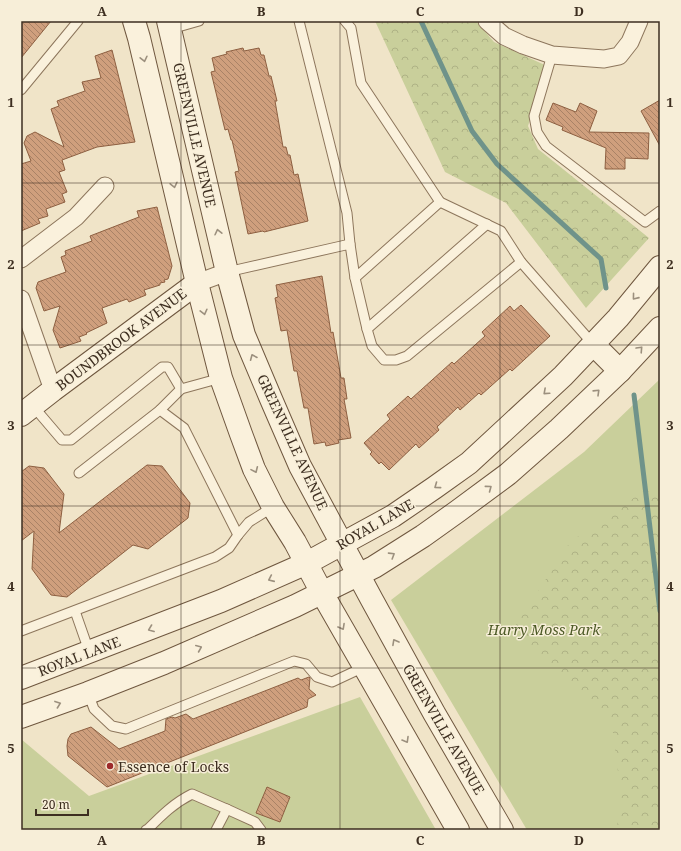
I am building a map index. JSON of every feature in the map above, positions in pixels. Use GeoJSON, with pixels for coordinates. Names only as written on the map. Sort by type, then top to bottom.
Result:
{"type":"FeatureCollection","features":[{"type":"Feature","properties":{"kind":"main road"},"geometry":{"type":"LineString","coordinates":[[169,25],[136,29],[221,378],[241,434],[254,469],[273,507],[307,563],[322,593],[458,830]]}},
{"type":"Feature","properties":{"kind":"main road","name":"GREENVILLE AVENUE"},"geometry":{"type":"LineString","coordinates":[[169,25],[227,272],[244,335],[300,466],[434,713],[502,830]]}},
{"type":"Feature","properties":{"kind":"main road","name":"ROYAL LANE"},"geometry":{"type":"LineString","coordinates":[[21,678],[221,601],[307,563],[393,516],[468,463],[563,376],[618,318],[660,267]]}},
{"type":"Feature","properties":{"kind":"main road","name":"BOUNDBROOK AVENUE"},"geometry":{"type":"LineString","coordinates":[[27,410],[197,283]]}},
{"type":"Feature","properties":{"kind":"main road"},"geometry":{"type":"LineString","coordinates":[[21,717],[88,693],[164,663],[295,606],[374,567],[423,536],[508,474],[559,429],[620,371],[660,328]]}},
{"type":"Feature","properties":{"kind":"main road"},"geometry":{"type":"LineString","coordinates":[[593,344],[620,371]]}},
{"type":"Feature","properties":{"kind":"street"},"geometry":{"type":"LineString","coordinates":[[487,21],[504,36],[523,45],[552,54],[604,59],[619,56],[630,42],[639,21]]}},
{"type":"Feature","properties":{"kind":"street"},"geometry":{"type":"LineString","coordinates":[[21,259],[76,217],[104,186]]}},
{"type":"Feature","properties":{"kind":"street","name":"BOUNDBROOK AVENUE"},"geometry":{"type":"LineString","coordinates":[[197,283],[227,272]]}},
{"type":"Feature","properties":{"kind":"street"},"geometry":{"type":"LineString","coordinates":[[21,300],[53,390]]}},
{"type":"Feature","properties":{"kind":"lane"},"geometry":{"type":"LineString","coordinates":[[21,90],[78,21]]}},
{"type":"Feature","properties":{"kind":"lane"},"geometry":{"type":"LineString","coordinates":[[169,25],[199,21]]}},
{"type":"Feature","properties":{"kind":"lane"},"geometry":{"type":"LineString","coordinates":[[299,21],[347,213],[355,278],[366,329],[372,346],[384,360],[396,360],[407,356],[521,262]]}},
{"type":"Feature","properties":{"kind":"lane"},"geometry":{"type":"LineString","coordinates":[[345,21],[351,28],[361,83],[440,202],[502,231],[521,262],[593,344]]}},
{"type":"Feature","properties":{"kind":"lane"},"geometry":{"type":"LineString","coordinates":[[552,54],[534,116],[537,132],[546,146],[645,222],[660,211]]}},
{"type":"Feature","properties":{"kind":"lane"},"geometry":{"type":"LineString","coordinates":[[355,278],[440,202]]}},
{"type":"Feature","properties":{"kind":"lane"},"geometry":{"type":"LineString","coordinates":[[366,329],[488,224]]}},
{"type":"Feature","properties":{"kind":"lane"},"geometry":{"type":"LineString","coordinates":[[227,272],[350,244]]}},
{"type":"Feature","properties":{"kind":"lane"},"geometry":{"type":"LineString","coordinates":[[27,410],[62,440],[71,440],[162,367],[168,367],[181,389]]}},
{"type":"Feature","properties":{"kind":"lane"},"geometry":{"type":"LineString","coordinates":[[78,473],[160,410],[181,389],[221,378]]}},
{"type":"Feature","properties":{"kind":"lane"},"geometry":{"type":"LineString","coordinates":[[160,410],[184,428],[238,535]]}},
{"type":"Feature","properties":{"kind":"lane"},"geometry":{"type":"LineString","coordinates":[[21,631],[215,557],[229,548],[249,522],[273,507]]}},
{"type":"Feature","properties":{"kind":"lane"},"geometry":{"type":"LineString","coordinates":[[75,611],[89,652]]}},
{"type":"Feature","properties":{"kind":"lane"},"geometry":{"type":"LineString","coordinates":[[88,693],[94,709],[112,726],[126,729],[294,661],[306,664],[317,677],[332,682],[364,667]]}},
{"type":"Feature","properties":{"kind":"lane"},"geometry":{"type":"LineString","coordinates":[[146,830],[163,814],[181,800],[192,794],[255,822],[261,830]]}},
{"type":"Feature","properties":{"kind":"lane"},"geometry":{"type":"LineString","coordinates":[[216,830],[227,809]]}},
{"type":"Feature","properties":{"kind":"green space"},"geometry":{"type":"Polygon","coordinates":[[[375,21],[476,21],[494,42],[547,66],[528,126],[538,149],[649,238],[586,308],[506,203],[445,172],[375,21]]]}},
{"type":"Feature","properties":{"kind":"green space","name":"Harry Moss Park"},"geometry":{"type":"Polygon","coordinates":[[[660,379],[660,830],[527,830],[391,600],[584,452],[660,379]]]}},
{"type":"Feature","properties":{"kind":"green space"},"geometry":{"type":"Polygon","coordinates":[[[651,486],[660,492],[660,830],[616,830],[622,803],[612,726],[514,628],[570,542],[651,486]]]}},
{"type":"Feature","properties":{"kind":"green space"},"geometry":{"type":"Polygon","coordinates":[[[360,697],[436,830],[21,830],[21,739],[89,796],[360,697]]]}},
{"type":"Feature","properties":{"kind":"building"},"geometry":{"type":"Polygon","coordinates":[[[21,21],[51,21],[21,58],[21,21]]]}},
{"type":"Feature","properties":{"kind":"building"},"geometry":{"type":"Polygon","coordinates":[[[243,48],[244,51],[259,48],[261,55],[264,55],[277,101],[275,101],[283,147],[286,147],[288,155],[290,155],[294,175],[298,174],[308,221],[264,232],[248,234],[235,172],[239,171],[232,140],[228,129],[225,130],[211,72],[215,71],[212,58],[227,54],[226,52],[243,48]]]}},
{"type":"Feature","properties":{"kind":"building"},"geometry":{"type":"Polygon","coordinates":[[[112,50],[135,142],[97,147],[62,160],[65,170],[59,172],[67,192],[62,194],[65,202],[46,209],[48,216],[38,219],[40,223],[21,231],[21,164],[31,161],[24,143],[27,136],[35,132],[64,147],[51,109],[59,106],[57,101],[85,91],[82,82],[101,78],[95,56],[112,50]]]}},
{"type":"Feature","properties":{"kind":"building"},"geometry":{"type":"Polygon","coordinates":[[[660,100],[660,146],[641,111],[660,100]]]}},
{"type":"Feature","properties":{"kind":"building"},"geometry":{"type":"Polygon","coordinates":[[[553,103],[576,112],[580,103],[597,111],[589,132],[649,133],[648,159],[625,158],[625,169],[605,169],[606,148],[562,130],[563,127],[546,120],[553,103]]]}},
{"type":"Feature","properties":{"kind":"building"},"geometry":{"type":"Polygon","coordinates":[[[157,207],[172,266],[168,279],[164,280],[165,282],[160,283],[160,285],[144,290],[146,295],[129,302],[127,299],[102,308],[107,323],[79,337],[81,341],[60,348],[53,330],[60,306],[44,311],[36,288],[38,282],[66,272],[61,257],[66,255],[65,251],[92,241],[90,236],[139,217],[137,211],[157,207]]]}},
{"type":"Feature","properties":{"kind":"building"},"geometry":{"type":"Polygon","coordinates":[[[322,276],[331,333],[333,332],[341,378],[344,378],[347,399],[344,399],[351,438],[338,440],[339,443],[326,446],[325,442],[314,444],[308,408],[304,408],[297,371],[294,371],[287,330],[281,331],[275,298],[278,297],[276,285],[322,276]]]}},
{"type":"Feature","properties":{"kind":"building"},"geometry":{"type":"Polygon","coordinates":[[[521,305],[550,336],[512,371],[510,369],[481,395],[479,393],[460,410],[458,407],[437,427],[439,430],[419,448],[416,444],[389,470],[381,462],[379,464],[370,454],[372,452],[364,443],[390,419],[387,415],[408,396],[411,399],[452,362],[454,364],[485,336],[482,332],[510,306],[514,311],[521,305]]]}},
{"type":"Feature","properties":{"kind":"building"},"geometry":{"type":"Polygon","coordinates":[[[147,465],[162,466],[190,503],[188,518],[148,549],[133,545],[67,597],[51,595],[32,569],[34,531],[21,541],[21,472],[29,466],[44,468],[64,494],[59,533],[147,465]]]}},
{"type":"Feature","properties":{"kind":"building"},"geometry":{"type":"Polygon","coordinates":[[[309,677],[309,689],[316,695],[308,699],[307,707],[107,787],[68,756],[67,746],[68,739],[71,734],[91,727],[119,749],[165,731],[166,719],[172,717],[175,718],[186,714],[193,719],[298,678],[301,680],[309,677]]]}},
{"type":"Feature","properties":{"kind":"building"},"geometry":{"type":"Polygon","coordinates":[[[267,787],[290,797],[280,822],[256,813],[267,787]]]}},
{"type":"Feature","properties":{"kind":"waterway"},"geometry":{"type":"LineString","coordinates":[[421,21],[472,131],[497,164],[601,259],[606,288]]}},
{"type":"Feature","properties":{"kind":"waterway"},"geometry":{"type":"LineString","coordinates":[[634,395],[660,611]]}},
{"type":"Feature","properties":{"kind":"place","name":"Essence of Locks"},"geometry":{"type":"Point","coordinates":[110,766]}}]}
